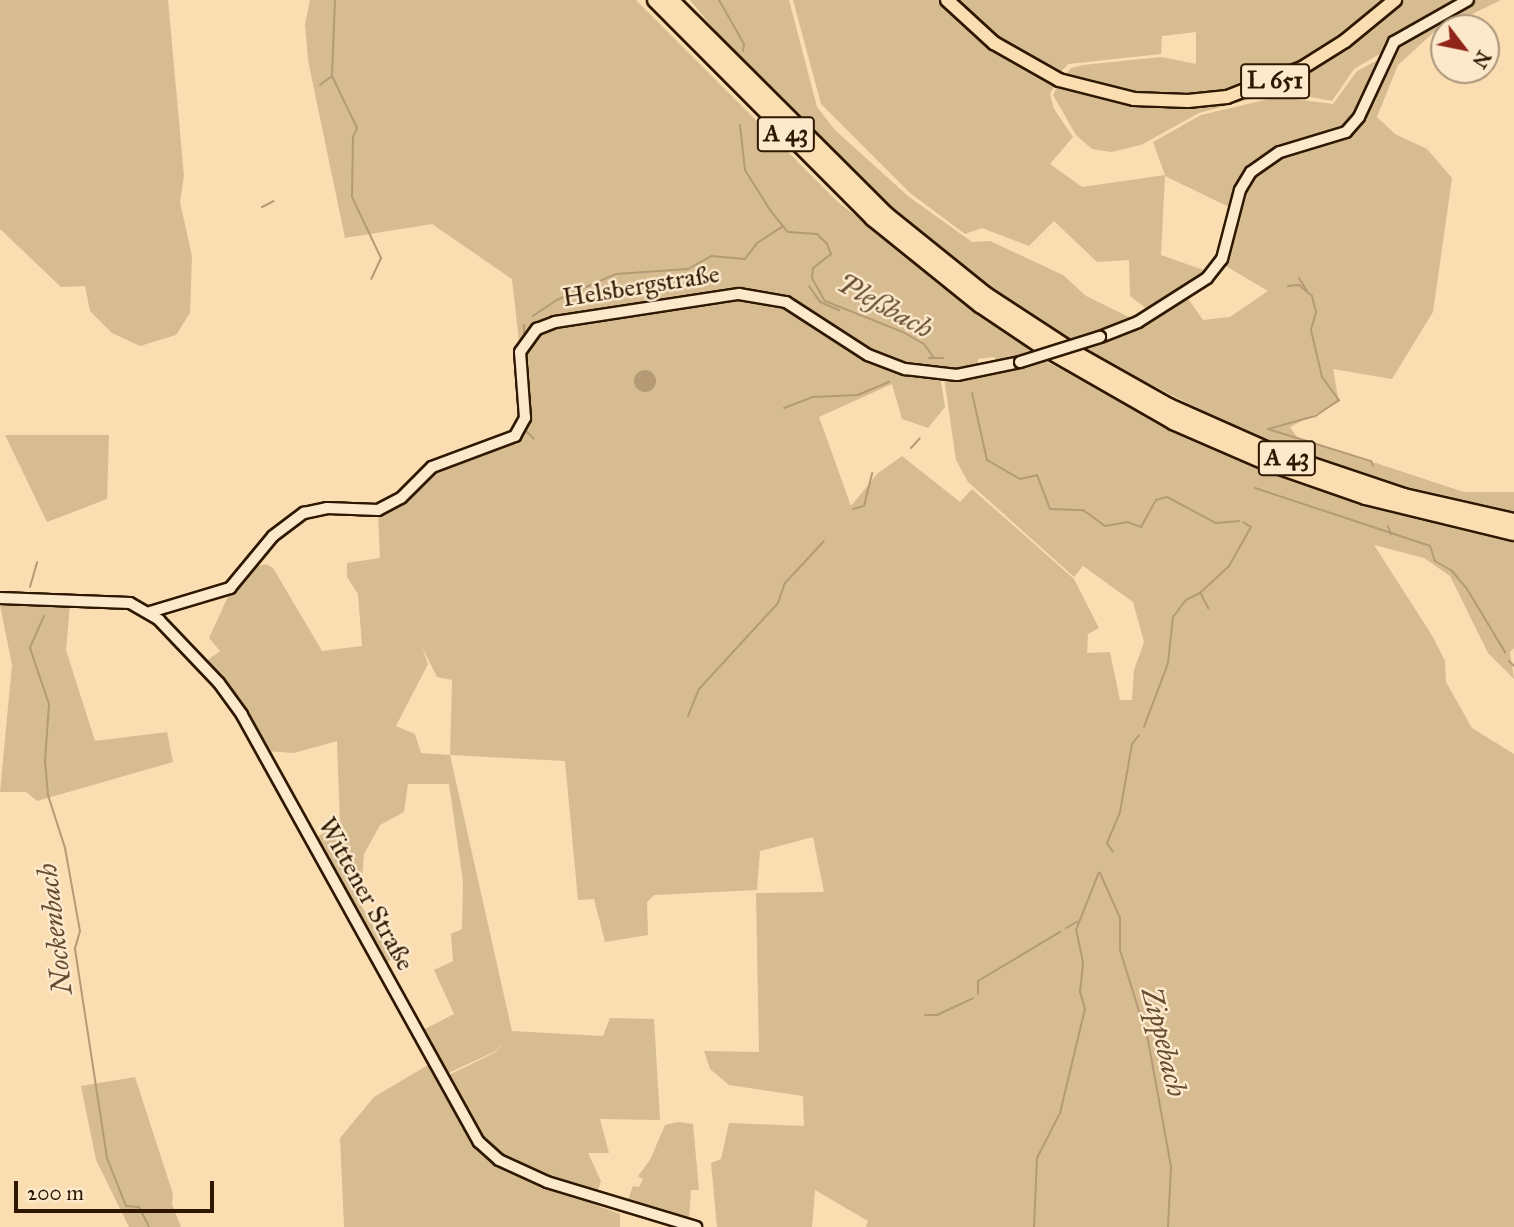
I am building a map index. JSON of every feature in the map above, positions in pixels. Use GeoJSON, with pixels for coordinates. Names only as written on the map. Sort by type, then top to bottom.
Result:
{"type":"FeatureCollection","features":[{"type":"Feature","properties":{"kind":"highway"},"geometry":{"type":"LineString","coordinates":[[645,0],[702,48]]}},
{"type":"Feature","properties":{"kind":"highway","name":"A 43"},"geometry":{"type":"LineString","coordinates":[[655,0],[872,218],[980,304],[1083,373],[1204,437],[1300,475],[1435,517],[1514,533]]}},
{"type":"Feature","properties":{"kind":"highway","name":"A 43"},"geometry":{"type":"LineString","coordinates":[[671,0],[887,215],[985,294],[1075,354],[1169,406],[1270,451],[1404,496],[1514,521]]}},
{"type":"Feature","properties":{"kind":"main road","name":"L 651"},"geometry":{"type":"LineString","coordinates":[[947,0],[993,43],[1059,79],[1134,99],[1188,101],[1227,97],[1302,68],[1345,41],[1395,0]]}},
{"type":"Feature","properties":{"kind":"street","name":"Helsbergstraße"},"geometry":{"type":"LineString","coordinates":[[150,612],[230,588],[273,536],[304,513],[327,508],[378,510],[401,498],[432,467],[515,436],[525,418],[520,352],[537,329],[555,321],[739,294],[786,302],[868,355],[905,369],[957,374],[1020,362],[1138,322],[1207,278],[1222,258],[1240,190],[1251,172],[1280,152],[1346,132],[1359,117],[1394,43],[1468,0]]}},
{"type":"Feature","properties":{"kind":"street","name":"Wittener Straße"},"geometry":{"type":"LineString","coordinates":[[0,598],[112,601],[150,612],[214,677],[242,715],[483,1147],[507,1165],[547,1182],[696,1227]]}},
{"type":"Feature","properties":{"kind":"shaded area"},"geometry":{"type":"Polygon","coordinates":[[[0,0],[168,0],[184,176],[180,202],[192,256],[190,313],[176,335],[140,346],[112,333],[90,311],[85,286],[61,287],[0,229],[0,0]]]}},
{"type":"Feature","properties":{"kind":"shaded area"},"geometry":{"type":"Polygon","coordinates":[[[310,0],[636,0],[838,202],[1032,352],[1000,364],[994,357],[978,359],[977,369],[956,372],[891,361],[764,293],[556,320],[520,350],[512,279],[432,224],[345,238],[308,60],[305,24],[310,0]]]}},
{"type":"Feature","properties":{"kind":"shaded area"},"geometry":{"type":"Polygon","coordinates":[[[690,0],[789,0],[817,107],[835,130],[908,196],[972,242],[990,241],[1063,275],[1086,296],[1135,320],[1070,341],[1033,319],[945,254],[824,145],[731,50],[690,0]]]}},
{"type":"Feature","properties":{"kind":"shaded area"},"geometry":{"type":"Polygon","coordinates":[[[793,0],[940,0],[972,34],[1007,60],[1055,85],[1050,94],[1054,109],[1073,137],[1050,164],[1082,187],[1165,175],[1153,142],[1201,115],[1277,97],[1333,104],[1357,71],[1380,59],[1356,117],[1345,127],[1278,147],[1259,158],[1247,169],[1231,208],[1165,176],[1161,255],[1209,272],[1151,312],[1130,296],[1129,260],[1097,262],[1054,221],[1029,246],[982,228],[965,234],[910,193],[821,104],[793,0]]]}},
{"type":"Feature","properties":{"kind":"shaded area"},"geometry":{"type":"Polygon","coordinates":[[[953,0],[1390,0],[1303,64],[1224,93],[1147,98],[1065,76],[1071,68],[1083,65],[1161,57],[1196,64],[1196,32],[1162,36],[1161,54],[1068,64],[1060,73],[1002,42],[953,0]]]}},
{"type":"Feature","properties":{"kind":"shaded area"},"geometry":{"type":"Polygon","coordinates":[[[1402,0],[1460,0],[1430,14],[1430,17],[1406,30],[1383,52],[1354,69],[1332,101],[1290,93],[1258,97],[1199,113],[1141,145],[1111,152],[1092,149],[1076,135],[1053,95],[1058,85],[1104,99],[1148,106],[1227,100],[1266,90],[1303,73],[1402,0]]]}},
{"type":"Feature","properties":{"kind":"shaded area"},"geometry":{"type":"Polygon","coordinates":[[[1476,0],[1501,0],[1472,14],[1450,14],[1476,0]]]}},
{"type":"Feature","properties":{"kind":"shaded area"},"geometry":{"type":"Polygon","coordinates":[[[1430,25],[1430,36],[1398,65],[1377,117],[1395,134],[1427,149],[1452,178],[1433,312],[1392,379],[1333,369],[1339,402],[1290,427],[1297,437],[1464,492],[1514,492],[1514,514],[1389,483],[1254,437],[1079,348],[1156,317],[1187,297],[1203,320],[1230,317],[1268,291],[1224,265],[1243,191],[1253,174],[1282,155],[1338,141],[1351,133],[1397,43],[1430,25]]]}},
{"type":"Feature","properties":{"kind":"shaded area"},"geometry":{"type":"Polygon","coordinates":[[[739,295],[784,303],[867,358],[940,376],[945,407],[928,428],[902,419],[892,384],[819,417],[851,506],[877,474],[902,456],[960,502],[972,489],[1074,579],[1099,628],[1088,634],[1087,653],[1110,652],[1120,700],[1132,700],[1134,670],[1144,642],[1133,602],[1083,566],[1074,577],[968,482],[956,460],[944,377],[1008,370],[1043,360],[1214,449],[1269,471],[1378,509],[1514,540],[1514,648],[1510,652],[1514,679],[1488,653],[1450,576],[1424,558],[1374,545],[1433,637],[1445,661],[1446,682],[1472,728],[1514,754],[1514,1227],[866,1227],[868,1221],[815,1190],[812,1227],[717,1227],[711,1163],[721,1159],[729,1123],[804,1126],[803,1096],[729,1085],[710,1069],[704,1051],[759,1052],[756,893],[824,892],[813,837],[760,851],[757,890],[654,895],[647,902],[648,935],[605,942],[594,899],[578,900],[565,761],[450,755],[512,1031],[603,1036],[610,1018],[654,1019],[660,1120],[600,1119],[609,1153],[588,1153],[601,1181],[596,1196],[537,1174],[488,1147],[445,1077],[496,1052],[507,1039],[496,1051],[444,1075],[419,1032],[454,1014],[434,970],[453,961],[451,934],[462,929],[463,881],[449,784],[408,784],[404,812],[380,825],[364,854],[360,903],[392,959],[384,964],[315,838],[340,824],[337,741],[294,753],[265,751],[205,662],[220,651],[209,638],[231,590],[251,568],[266,564],[273,568],[322,651],[362,646],[358,594],[347,577],[347,563],[380,558],[378,513],[432,471],[524,430],[522,352],[538,330],[739,295]],[[422,647],[428,664],[396,726],[415,734],[421,753],[450,755],[452,680],[437,677],[422,647]]]}},
{"type":"Feature","properties":{"kind":"shaded area"},"geometry":{"type":"Polygon","coordinates":[[[645,370],[653,373],[656,381],[653,389],[645,392],[637,389],[634,381],[637,373],[645,370]]]}},
{"type":"Feature","properties":{"kind":"shaded area"},"geometry":{"type":"Polygon","coordinates":[[[5,435],[109,435],[107,499],[47,522],[5,435]]]}},
{"type":"Feature","properties":{"kind":"shaded area"},"geometry":{"type":"Polygon","coordinates":[[[70,604],[66,650],[95,741],[167,732],[173,762],[37,801],[26,792],[0,792],[12,665],[0,605],[70,604]]]}},
{"type":"Feature","properties":{"kind":"shaded area"},"geometry":{"type":"Polygon","coordinates":[[[428,1065],[481,1154],[526,1179],[620,1214],[620,1227],[344,1227],[340,1138],[374,1097],[428,1065]]]}},
{"type":"Feature","properties":{"kind":"shaded area"},"geometry":{"type":"Polygon","coordinates":[[[135,1077],[181,1227],[129,1227],[96,1160],[81,1086],[135,1077]]]}},
{"type":"Feature","properties":{"kind":"shaded area"},"geometry":{"type":"Polygon","coordinates":[[[678,1122],[693,1124],[699,1190],[691,1190],[689,1220],[630,1204],[628,1200],[633,1186],[639,1187],[643,1179],[638,1176],[650,1160],[665,1125],[678,1122]]]}},
{"type":"Feature","properties":{"kind":"waterway"},"geometry":{"type":"LineString","coordinates":[[335,0],[332,76],[357,128],[353,137],[352,197],[381,258],[371,279]]}},
{"type":"Feature","properties":{"kind":"waterway","name":"Pleßbach"},"geometry":{"type":"LineString","coordinates":[[719,0],[744,44],[743,51]]}},
{"type":"Feature","properties":{"kind":"waterway"},"geometry":{"type":"LineString","coordinates":[[320,85],[332,76]]}},
{"type":"Feature","properties":{"kind":"waterway","name":"Pleßbach"},"geometry":{"type":"LineString","coordinates":[[740,125],[745,170],[770,210],[788,232],[817,234],[827,244],[831,254],[813,268],[812,278],[825,301],[903,332],[924,344],[934,358]]}},
{"type":"Feature","properties":{"kind":"waterway"},"geometry":{"type":"LineString","coordinates":[[262,207],[274,201]]}},
{"type":"Feature","properties":{"kind":"waterway"},"geometry":{"type":"LineString","coordinates":[[533,316],[557,300],[616,274],[688,269],[711,256],[745,259],[757,243],[783,226]]}},
{"type":"Feature","properties":{"kind":"waterway"},"geometry":{"type":"LineString","coordinates":[[1299,278],[1307,291]]}},
{"type":"Feature","properties":{"kind":"waterway"},"geometry":{"type":"LineString","coordinates":[[1288,286],[1299,285],[1312,296],[1316,312],[1311,330],[1322,377],[1339,400],[1315,416],[1268,429],[1371,461],[1373,466]]}},
{"type":"Feature","properties":{"kind":"waterway"},"geometry":{"type":"LineString","coordinates":[[809,286],[820,302],[839,310]]}},
{"type":"Feature","properties":{"kind":"waterway"},"geometry":{"type":"LineString","coordinates":[[524,325],[524,334]]}},
{"type":"Feature","properties":{"kind":"waterway","name":"Pleßbach"},"geometry":{"type":"LineString","coordinates":[[929,358],[943,358]]}},
{"type":"Feature","properties":{"kind":"waterway"},"geometry":{"type":"LineString","coordinates":[[784,408],[812,397],[858,395],[889,382]]}},
{"type":"Feature","properties":{"kind":"waterway","name":"Pleßbach"},"geometry":{"type":"LineString","coordinates":[[972,393],[987,460],[1020,479],[1037,475],[1050,509],[1083,510],[1105,526],[1127,522],[1141,527],[1156,500],[1167,497],[1216,523],[1239,521]]}},
{"type":"Feature","properties":{"kind":"waterway"},"geometry":{"type":"LineString","coordinates":[[526,431],[534,439]]}},
{"type":"Feature","properties":{"kind":"waterway"},"geometry":{"type":"LineString","coordinates":[[911,448],[920,438]]}},
{"type":"Feature","properties":{"kind":"waterway"},"geometry":{"type":"LineString","coordinates":[[853,509],[864,506],[872,473]]}},
{"type":"Feature","properties":{"kind":"waterway","name":"Pleßbach"},"geometry":{"type":"LineString","coordinates":[[1255,488],[1430,546],[1435,561],[1452,571],[1467,589],[1505,652]]}},
{"type":"Feature","properties":{"kind":"waterway","name":"Zippebach"},"geometry":{"type":"LineString","coordinates":[[1144,727],[1168,663],[1173,617],[1186,600],[1200,593],[1229,566],[1251,527],[1243,522]]}},
{"type":"Feature","properties":{"kind":"waterway","name":"Pleßbach"},"geometry":{"type":"LineString","coordinates":[[1388,526],[1391,535]]}},
{"type":"Feature","properties":{"kind":"waterway"},"geometry":{"type":"LineString","coordinates":[[688,716],[699,689],[778,603],[785,583],[824,541]]}},
{"type":"Feature","properties":{"kind":"waterway","name":"Nockenbach"},"geometry":{"type":"LineString","coordinates":[[30,587],[37,562]]}},
{"type":"Feature","properties":{"kind":"waterway"},"geometry":{"type":"LineString","coordinates":[[1201,594],[1208,608]]}},
{"type":"Feature","properties":{"kind":"waterway","name":"Nockenbach"},"geometry":{"type":"LineString","coordinates":[[44,616],[30,648],[49,704],[45,761],[48,795],[65,848],[80,931],[75,949],[107,1158],[126,1206],[139,1207],[149,1227]]}},
{"type":"Feature","properties":{"kind":"waterway","name":"Pleßbach"},"geometry":{"type":"LineString","coordinates":[[1509,661],[1514,666]]}},
{"type":"Feature","properties":{"kind":"waterway","name":"Zippebach"},"geometry":{"type":"LineString","coordinates":[[1113,852],[1107,843],[1120,812],[1132,744],[1139,735]]}},
{"type":"Feature","properties":{"kind":"waterway"},"geometry":{"type":"LineString","coordinates":[[1034,1227],[1037,1158],[1060,1113],[1085,1009],[1080,992],[1083,962],[1076,930],[1099,872]]}},
{"type":"Feature","properties":{"kind":"waterway","name":"Zippebach"},"geometry":{"type":"LineString","coordinates":[[1100,873],[1120,918],[1120,950],[1148,1040],[1171,1167],[1168,1227]]}},
{"type":"Feature","properties":{"kind":"waterway"},"geometry":{"type":"LineString","coordinates":[[1066,928],[1077,922]]}},
{"type":"Feature","properties":{"kind":"waterway"},"geometry":{"type":"LineString","coordinates":[[978,994],[978,981],[1060,932]]}},
{"type":"Feature","properties":{"kind":"waterway"},"geometry":{"type":"LineString","coordinates":[[925,1015],[937,1015],[973,998]]}}]}
